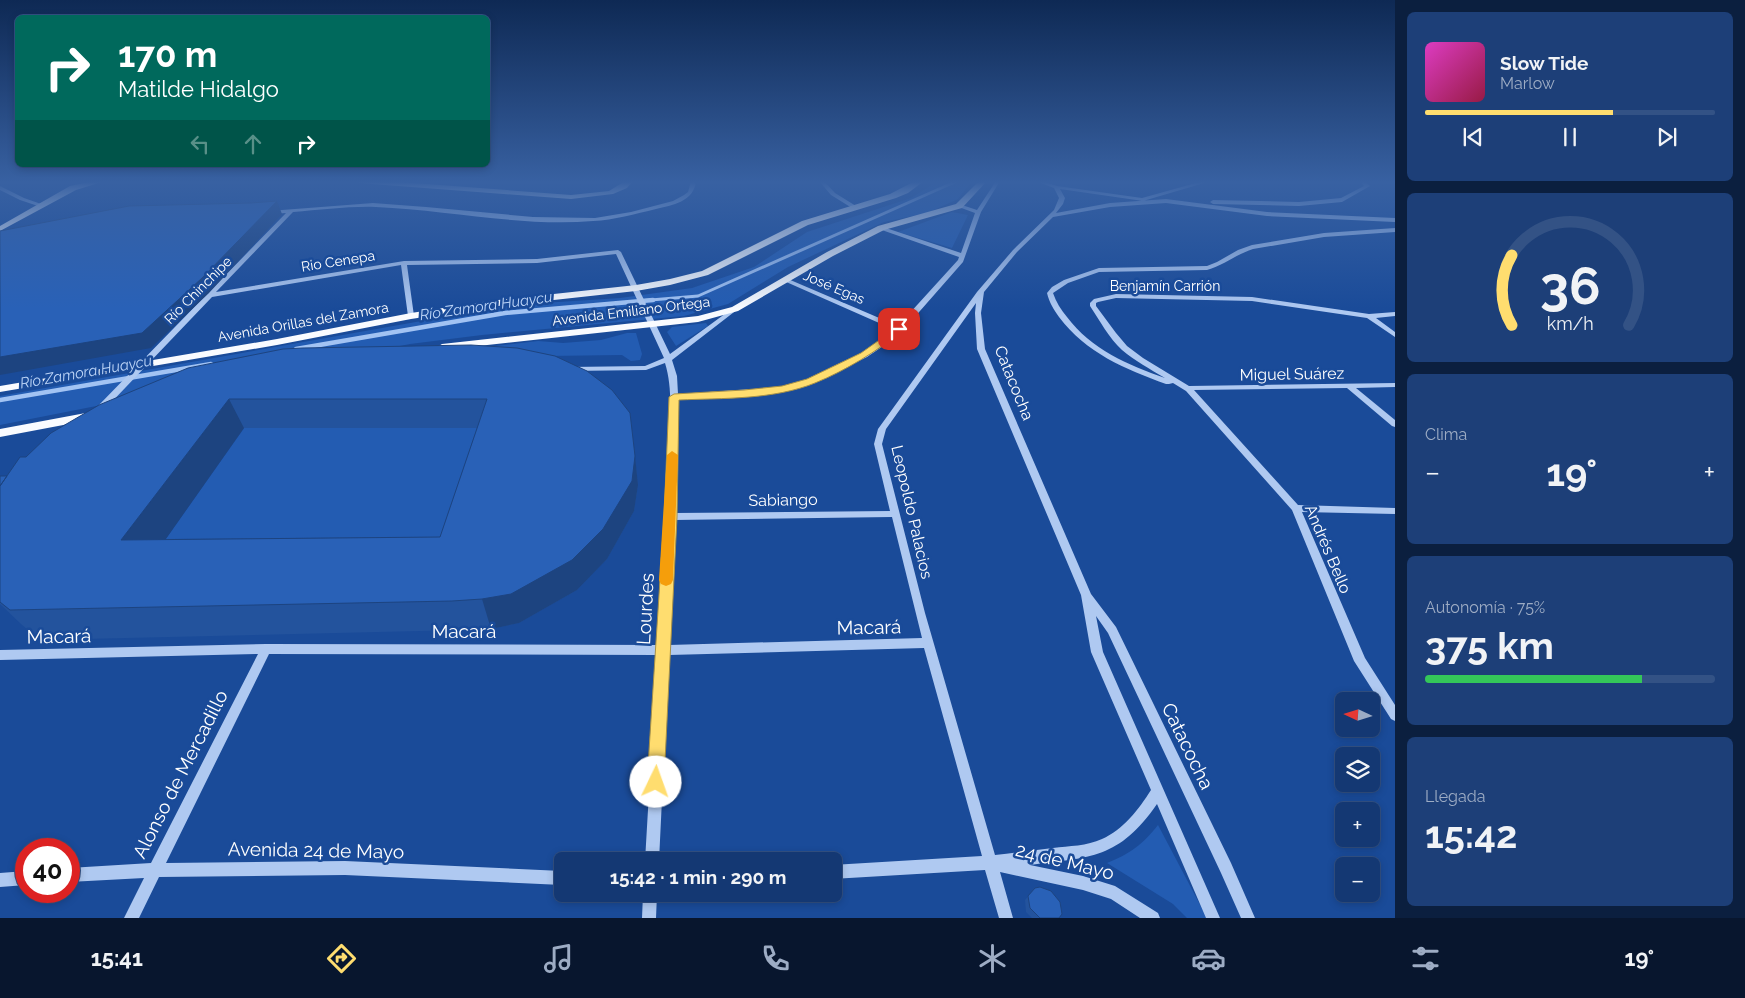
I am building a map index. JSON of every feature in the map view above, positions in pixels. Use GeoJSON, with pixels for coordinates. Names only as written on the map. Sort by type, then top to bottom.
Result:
{"type":"FeatureCollection","features":[{"type":"Feature","properties":{"kind":"main road","name":"Avenida Orillas del Zamora"},"geometry":{"type":"LineString","coordinates":[[0,389],[278,342],[411,316],[489,304],[637,291],[705,273],[803,224]]}},
{"type":"Feature","properties":{"kind":"main road","name":"Avenida Emiliano Ortega"},"geometry":{"type":"LineString","coordinates":[[432,349],[649,321],[698,319],[735,310],[880,228],[899,224]]}},
{"type":"Feature","properties":{"kind":"main road"},"geometry":{"type":"LineString","coordinates":[[0,433],[98,412],[115,411]]}},
{"type":"Feature","properties":{"kind":"street","name":"Río Chinchipe"},"geometry":{"type":"LineString","coordinates":[[142,365],[280,224]]}},
{"type":"Feature","properties":{"kind":"street"},"geometry":{"type":"LineString","coordinates":[[674,397],[783,389],[810,381],[864,355],[899,329],[961,261],[974,224]]}},
{"type":"Feature","properties":{"kind":"street","name":"Leopoldo Palacios"},"geometry":{"type":"LineString","coordinates":[[1006,918],[928,644],[878,444],[882,429],[981,290],[1028,237],[1043,224]]}},
{"type":"Feature","properties":{"kind":"street"},"geometry":{"type":"LineString","coordinates":[[880,228],[962,256]]}},
{"type":"Feature","properties":{"kind":"street"},"geometry":{"type":"LineString","coordinates":[[1189,389],[1139,372],[1091,345],[1067,324],[1051,298],[1050,293],[1055,288],[1099,270],[1207,268],[1214,267],[1241,250],[1252,247],[1324,235],[1395,230]]}},
{"type":"Feature","properties":{"kind":"street","name":"Rio Cenepa"},"geometry":{"type":"LineString","coordinates":[[212,294],[404,263],[537,261],[618,252],[637,291]]}},
{"type":"Feature","properties":{"kind":"street"},"geometry":{"type":"LineString","coordinates":[[404,263],[411,316]]}},
{"type":"Feature","properties":{"kind":"street","name":"José Egas"},"geometry":{"type":"LineString","coordinates":[[786,280],[899,329]]}},
{"type":"Feature","properties":{"kind":"street","name":"Catacocha"},"geometry":{"type":"LineString","coordinates":[[981,290],[978,313],[981,349],[1086,595],[1097,652],[1213,918]]}},
{"type":"Feature","properties":{"kind":"street"},"geometry":{"type":"LineString","coordinates":[[637,291],[668,360]]}},
{"type":"Feature","properties":{"kind":"street","name":"Benjamín Carrión"},"geometry":{"type":"LineString","coordinates":[[1189,389],[1140,360],[1124,348],[1108,328],[1093,306],[1093,303],[1096,300],[1116,296],[1241,298],[1282,302],[1368,316]]}},
{"type":"Feature","properties":{"kind":"street"},"geometry":{"type":"LineString","coordinates":[[558,369],[646,368],[668,360],[735,310]]}},
{"type":"Feature","properties":{"kind":"street"},"geometry":{"type":"LineString","coordinates":[[1368,316],[1395,314]]}},
{"type":"Feature","properties":{"kind":"street"},"geometry":{"type":"LineString","coordinates":[[1368,316],[1395,335]]}},
{"type":"Feature","properties":{"kind":"street","name":"Lourdes"},"geometry":{"type":"LineString","coordinates":[[652,852],[670,517],[674,397],[673,376],[668,360]]}},
{"type":"Feature","properties":{"kind":"street"},"geometry":{"type":"LineString","coordinates":[[82,430],[142,365]]}},
{"type":"Feature","properties":{"kind":"street","name":"Miguel Suárez"},"geometry":{"type":"LineString","coordinates":[[1189,389],[1395,385]]}},
{"type":"Feature","properties":{"kind":"street"},"geometry":{"type":"LineString","coordinates":[[1350,386],[1395,424]]}},
{"type":"Feature","properties":{"kind":"street","name":"Andrés Bello"},"geometry":{"type":"LineString","coordinates":[[1189,389],[1296,508],[1360,661],[1395,715]]}},
{"type":"Feature","properties":{"kind":"street"},"geometry":{"type":"LineString","coordinates":[[1296,508],[1395,511]]}},
{"type":"Feature","properties":{"kind":"street","name":"Sabiango"},"geometry":{"type":"LineString","coordinates":[[670,517],[896,514]]}},
{"type":"Feature","properties":{"kind":"street","name":"Catacocha"},"geometry":{"type":"LineString","coordinates":[[1086,595],[1112,630],[1248,918]]}},
{"type":"Feature","properties":{"kind":"street","name":"Macará"},"geometry":{"type":"LineString","coordinates":[[0,655],[266,649],[662,650],[928,644]]}},
{"type":"Feature","properties":{"kind":"street","name":"Alonso de Mercadillo"},"geometry":{"type":"LineString","coordinates":[[131,918],[266,649]]}},
{"type":"Feature","properties":{"kind":"street"},"geometry":{"type":"LineString","coordinates":[[842,871],[990,864],[1086,850],[1107,844],[1135,824],[1158,791]]}},
{"type":"Feature","properties":{"kind":"street","name":"24 de Mayo"},"geometry":{"type":"LineString","coordinates":[[990,864],[1083,883],[1115,893],[1153,918]]}},
{"type":"Feature","properties":{"kind":"street","name":"Avenida 24 de Mayo"},"geometry":{"type":"LineString","coordinates":[[80,874],[154,870],[345,868],[554,878]]}},
{"type":"Feature","properties":{"kind":"street"},"geometry":{"type":"LineString","coordinates":[[0,880],[15,879]]}},
{"type":"Feature","properties":{"kind":"street"},"geometry":{"type":"LineString","coordinates":[[649,918],[650,902]]}},
{"type":"Feature","properties":{"kind":"shaded area"},"geometry":{"type":"Polygon","coordinates":[[[832,224],[880,224],[788,267],[728,304],[684,316],[482,335],[410,344],[0,425],[0,396],[512,305],[620,298],[692,288],[754,267],[807,232],[832,224]]]}},
{"type":"Feature","properties":{"kind":"shaded area"},"geometry":{"type":"Polygon","coordinates":[[[920,224],[964,224],[952,248],[898,232],[920,224]]]}},
{"type":"Feature","properties":{"kind":"shaded area"},"geometry":{"type":"Polygon","coordinates":[[[706,323],[708,326],[676,346],[667,332],[672,327],[706,323]]]}},
{"type":"Feature","properties":{"kind":"shaded area"},"geometry":{"type":"Polygon","coordinates":[[[627,333],[636,333],[642,354],[640,360],[631,361],[622,355],[472,357],[442,352],[538,341],[563,343],[601,340],[627,333]]]}},
{"type":"Feature","properties":{"kind":"shaded area"},"geometry":{"type":"Polygon","coordinates":[[[244,428],[493,428],[450,567],[144,570],[244,428]]]}},
{"type":"Feature","properties":{"kind":"shaded area"},"geometry":{"type":"Polygon","coordinates":[[[1158,825],[1207,918],[1187,918],[1173,904],[1107,863],[1135,848],[1158,825]]]}},
{"type":"Feature","properties":{"kind":"building"},"geometry":{"type":"Polygon","coordinates":[[[37,224],[255,224],[202,278],[142,333],[0,357],[0,231],[37,224]]]}},
{"type":"Feature","properties":{"kind":"building"},"geometry":{"type":"Polygon","coordinates":[[[471,345],[517,348],[555,356],[587,371],[612,390],[630,413],[635,456],[632,481],[603,529],[572,560],[511,594],[482,599],[452,601],[10,610],[0,602],[0,486],[20,457],[26,457],[51,433],[99,405],[188,368],[283,349],[471,345]],[[229,399],[121,540],[440,537],[487,399],[229,399]]]}},
{"type":"Feature","properties":{"kind":"building"},"geometry":{"type":"Polygon","coordinates":[[[0,476],[7,476],[0,486],[0,476]]]}},
{"type":"Feature","properties":{"kind":"building"},"geometry":{"type":"Polygon","coordinates":[[[1040,887],[1051,891],[1060,902],[1062,914],[1059,918],[1040,918],[1030,908],[1028,896],[1035,888],[1040,887]]]}},
{"type":"Feature","properties":{"kind":"waterway","name":"Río Zamora Huaycu"},"geometry":{"type":"LineString","coordinates":[[639,301],[698,296],[861,224]]}},
{"type":"Feature","properties":{"kind":"waterway","name":"Río Zamora Huaycu"},"geometry":{"type":"LineString","coordinates":[[296,349],[505,313],[653,300]]}},
{"type":"Feature","properties":{"kind":"waterway","name":"Río Zamora Huaycu"},"geometry":{"type":"LineString","coordinates":[[0,400],[211,364]]}},
{"type":"Feature","properties":{"kind":"slow traffic"},"geometry":{"type":"LineString","coordinates":[[666,580],[672,455]]}},
{"type":"Feature","properties":{"kind":"route"},"geometry":{"type":"LineString","coordinates":[[656,782],[670,517],[674,397],[783,389],[810,381],[864,355],[895,334],[899,329]]}}]}
